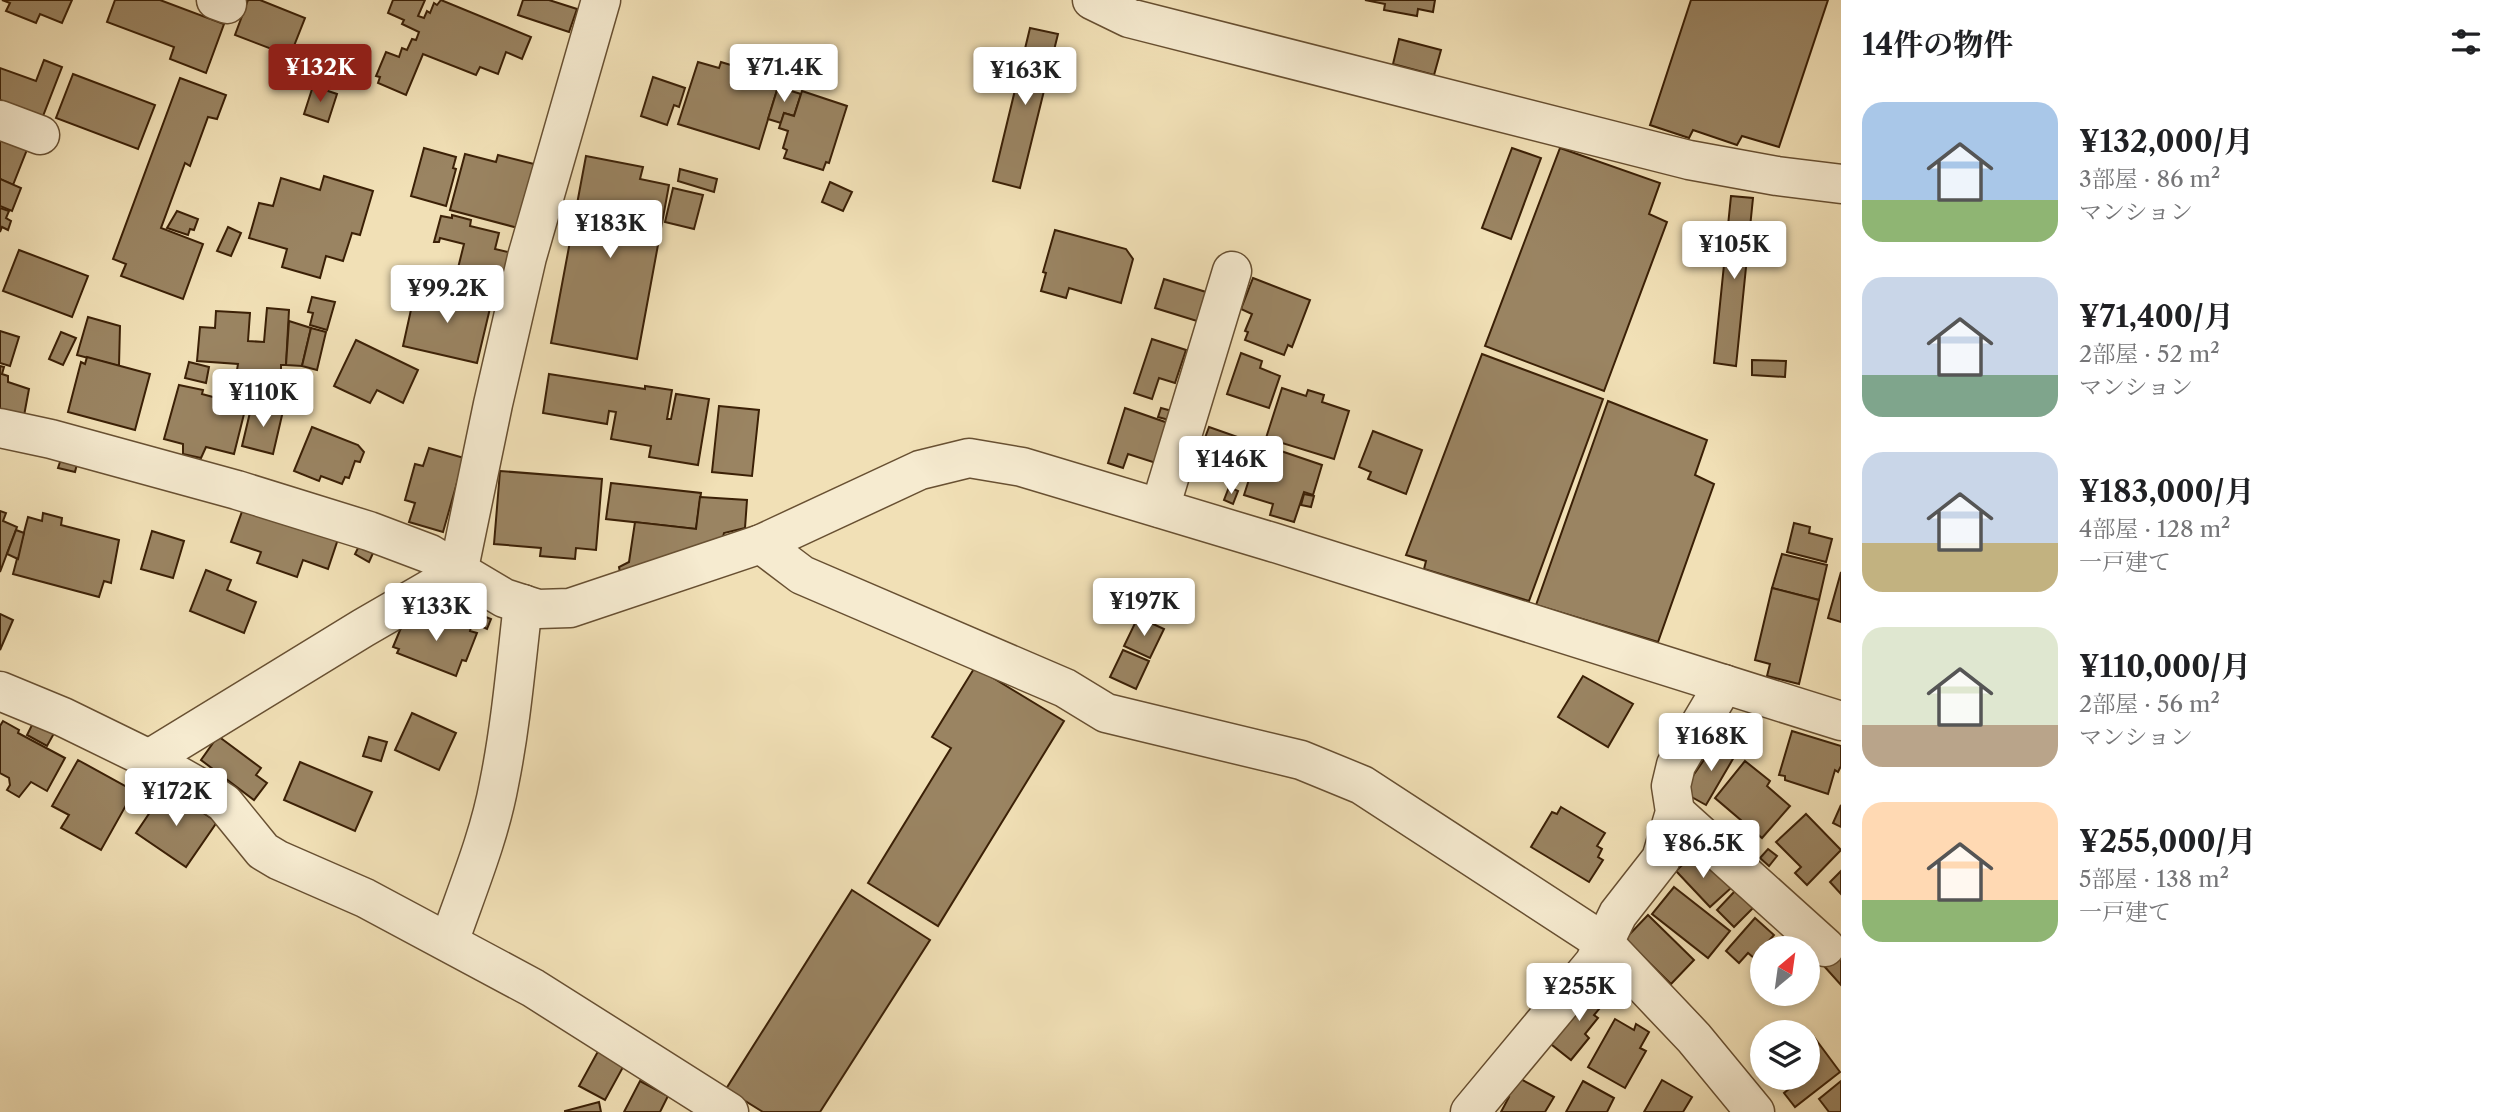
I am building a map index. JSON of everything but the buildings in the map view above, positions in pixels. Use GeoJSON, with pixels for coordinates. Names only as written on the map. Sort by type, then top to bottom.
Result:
{"type":"FeatureCollection","features":[{"type":"Feature","properties":{"kind":"street"},"geometry":{"type":"LineString","coordinates":[[149,759],[458,573],[527,257],[601,0]]}},
{"type":"Feature","properties":{"kind":"street"},"geometry":{"type":"LineString","coordinates":[[1092,0],[1129,18],[1689,160],[1841,184]]}},
{"type":"Feature","properties":{"kind":"street"},"geometry":{"type":"LineString","coordinates":[[0,120],[40,135]]}},
{"type":"Feature","properties":{"kind":"street"},"geometry":{"type":"LineString","coordinates":[[1160,508],[1232,271]]}},
{"type":"Feature","properties":{"kind":"street"},"geometry":{"type":"LineString","coordinates":[[0,428],[237,489],[356,527],[430,554],[504,598],[538,609],[570,608],[761,544],[920,470],[969,458],[1022,467],[1160,508],[1841,721]]}},
{"type":"Feature","properties":{"kind":"street"},"geometry":{"type":"LineString","coordinates":[[761,544],[802,575],[1065,688],[1106,713],[1301,760],[1363,785],[1603,942],[1694,1038],[1755,1112]]}},
{"type":"Feature","properties":{"kind":"street"},"geometry":{"type":"LineString","coordinates":[[449,942],[488,829],[499,785],[523,604]]}},
{"type":"Feature","properties":{"kind":"street"},"geometry":{"type":"LineString","coordinates":[[1470,1112],[1594,963],[1618,914],[1661,859],[1675,812],[1671,786],[1676,765],[1724,684]]}},
{"type":"Feature","properties":{"kind":"street"},"geometry":{"type":"LineString","coordinates":[[0,691],[63,717],[149,759],[209,793],[224,803],[263,851],[365,898],[533,988],[729,1112]]}},
{"type":"Feature","properties":{"kind":"street"},"geometry":{"type":"LineString","coordinates":[[1675,812],[1825,947]]}}]}
